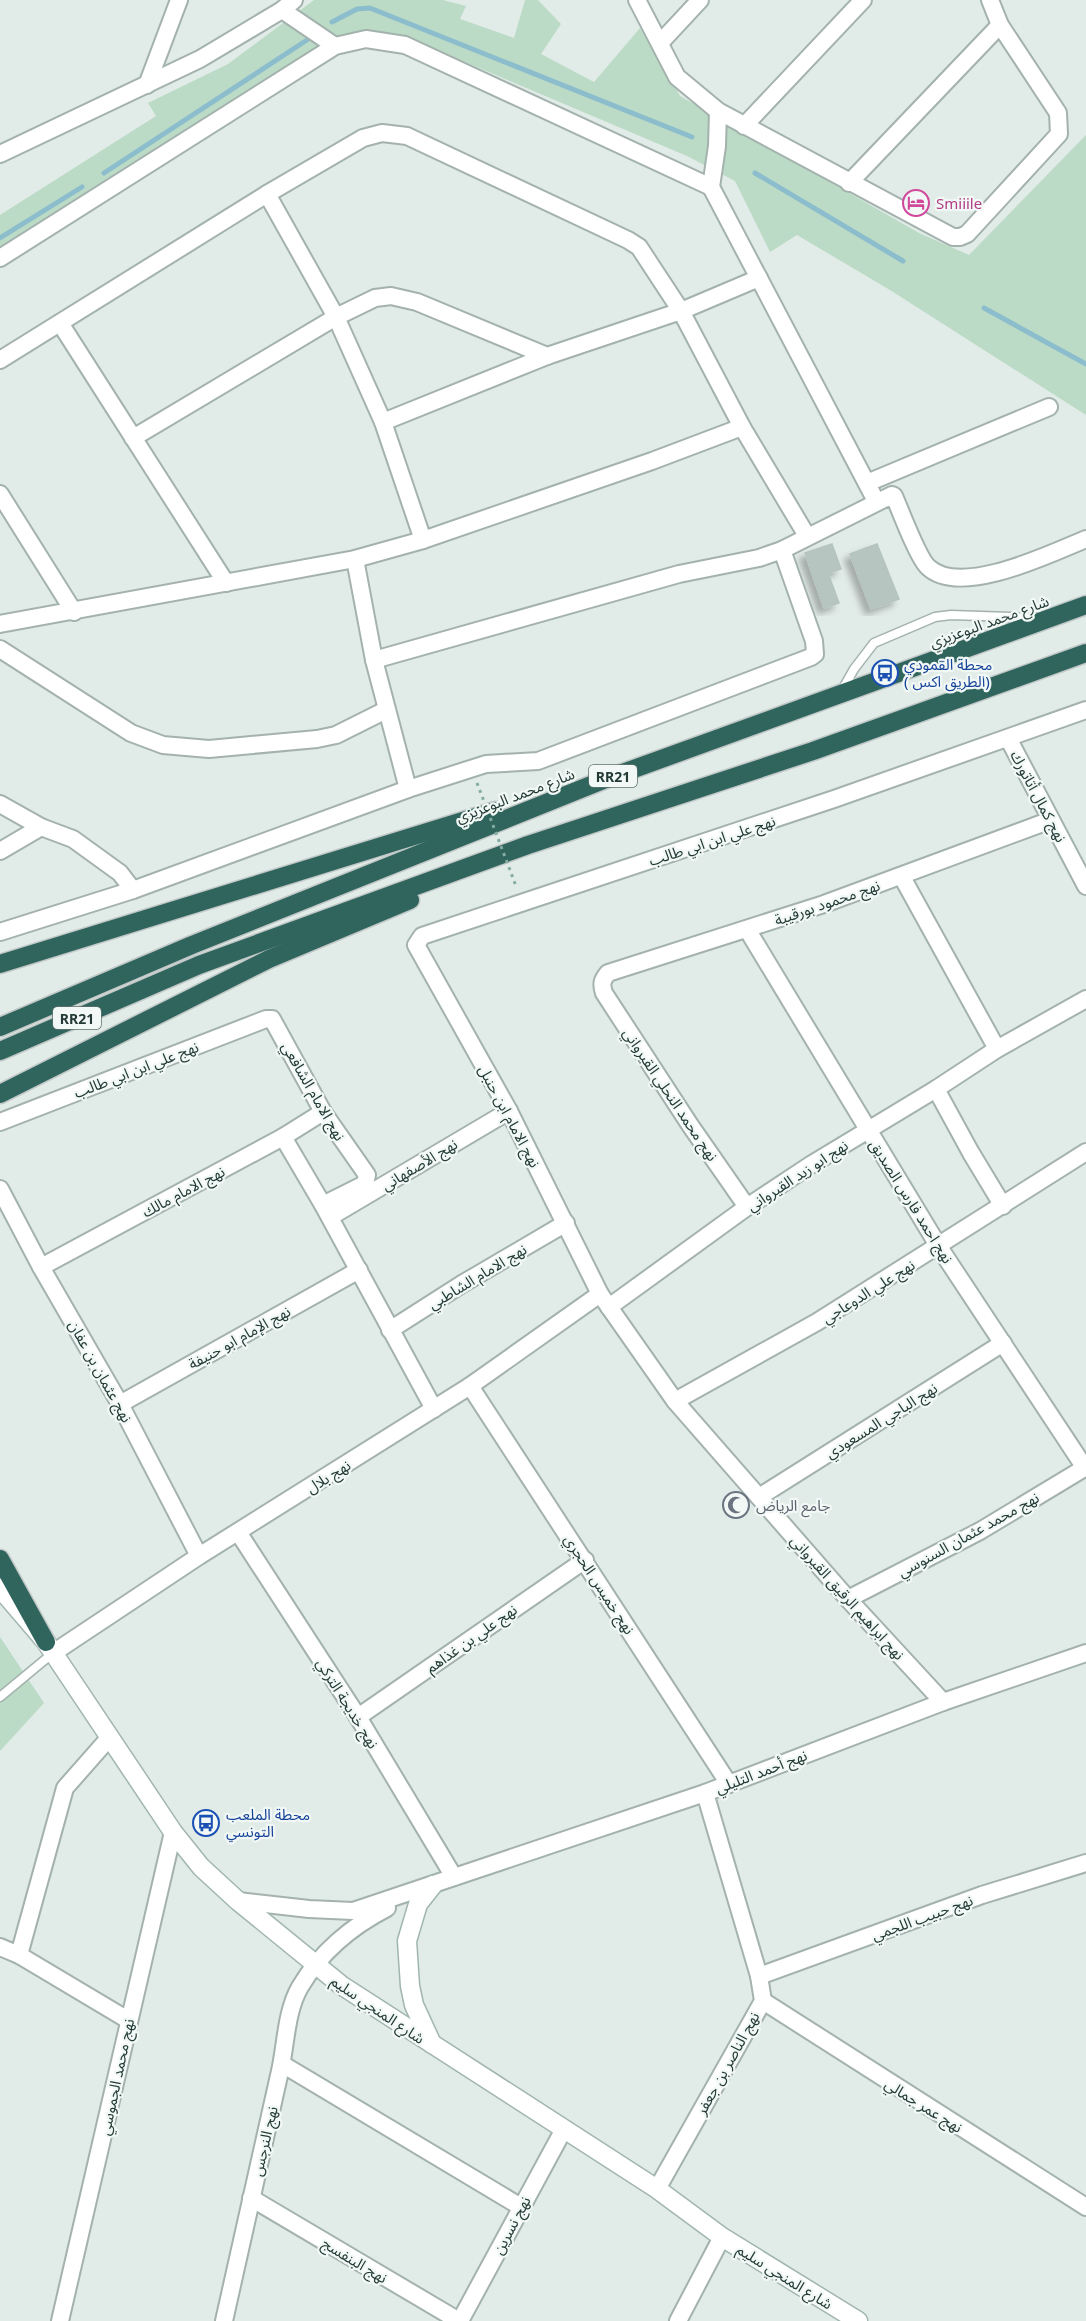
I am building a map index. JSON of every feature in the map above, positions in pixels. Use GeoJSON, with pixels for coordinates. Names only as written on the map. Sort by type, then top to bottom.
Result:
{"type":"FeatureCollection","features":[{"type":"Feature","properties":{"kind":"highway","name":"شارع محمد البوعزيزي"},"geometry":{"type":"LineString","coordinates":[[0,1027],[146,964],[606,778],[1086,605]]}},
{"type":"Feature","properties":{"kind":"highway","name":"RR21"},"geometry":{"type":"LineString","coordinates":[[0,1051],[199,965],[528,845],[813,751],[1086,652]]}},
{"type":"Feature","properties":{"kind":"highway"},"geometry":{"type":"LineString","coordinates":[[0,964],[418,833],[606,778]]}},
{"type":"Feature","properties":{"kind":"highway"},"geometry":{"type":"LineString","coordinates":[[0,1094],[269,959],[428,893],[528,845]]}},
{"type":"Feature","properties":{"kind":"highway"},"geometry":{"type":"LineString","coordinates":[[0,1559],[50,1648]]}},
{"type":"Feature","properties":{"kind":"main road","name":"شارع المنجي سليم"},"geometry":{"type":"LineString","coordinates":[[0,1588],[50,1648],[151,1797],[172,1832],[201,1867],[238,1901],[314,1965],[433,2046],[657,2188],[722,2237],[858,2321]]}},
{"type":"Feature","properties":{"kind":"main road"},"geometry":{"type":"LineString","coordinates":[[433,1885],[418,1904],[407,1941],[410,1986],[414,2005],[433,2046]]}},
{"type":"Feature","properties":{"kind":"street"},"geometry":{"type":"LineString","coordinates":[[147,85],[179,0]]}},
{"type":"Feature","properties":{"kind":"street"},"geometry":{"type":"LineString","coordinates":[[637,0],[677,77],[718,111],[953,237],[967,234],[1059,134],[1058,113],[999,25],[990,0]]}},
{"type":"Feature","properties":{"kind":"street"},"geometry":{"type":"LineString","coordinates":[[660,44],[700,0]]}},
{"type":"Feature","properties":{"kind":"street"},"geometry":{"type":"LineString","coordinates":[[744,126],[863,0]]}},
{"type":"Feature","properties":{"kind":"street"},"geometry":{"type":"LineString","coordinates":[[0,154],[200,59],[288,5],[335,46]]}},
{"type":"Feature","properties":{"kind":"street"},"geometry":{"type":"LineString","coordinates":[[849,183],[999,25]]}},
{"type":"Feature","properties":{"kind":"street"},"geometry":{"type":"LineString","coordinates":[[0,258],[335,46],[366,39],[405,45],[711,187]]}},
{"type":"Feature","properties":{"kind":"street"},"geometry":{"type":"LineString","coordinates":[[718,111],[717,146],[711,187],[876,501]]}},
{"type":"Feature","properties":{"kind":"street"},"geometry":{"type":"LineString","coordinates":[[0,360],[267,194],[363,138],[382,133],[407,136],[639,247],[681,311],[742,427],[807,536]]}},
{"type":"Feature","properties":{"kind":"street"},"geometry":{"type":"LineString","coordinates":[[267,194],[336,317],[383,422],[423,540]]}},
{"type":"Feature","properties":{"kind":"street"},"geometry":{"type":"LineString","coordinates":[[383,422],[547,356],[681,311],[759,278]]}},
{"type":"Feature","properties":{"kind":"street"},"geometry":{"type":"LineString","coordinates":[[134,438],[336,317],[375,298],[391,296],[404,298],[547,356]]}},
{"type":"Feature","properties":{"kind":"street"},"geometry":{"type":"LineString","coordinates":[[60,322],[226,583]]}},
{"type":"Feature","properties":{"kind":"street"},"geometry":{"type":"LineString","coordinates":[[867,483],[1049,408]]}},
{"type":"Feature","properties":{"kind":"street"},"geometry":{"type":"LineString","coordinates":[[0,624],[355,559],[423,540],[652,461],[742,427]]}},
{"type":"Feature","properties":{"kind":"street"},"geometry":{"type":"LineString","coordinates":[[0,494],[74,612]]}},
{"type":"Feature","properties":{"kind":"street"},"geometry":{"type":"LineString","coordinates":[[374,660],[679,574],[759,558],[782,550],[876,501],[894,495],[928,567],[949,577],[980,578],[1043,557],[1086,539]]}},
{"type":"Feature","properties":{"kind":"street"},"geometry":{"type":"LineString","coordinates":[[0,932],[132,890],[408,789],[486,764],[538,761],[811,657],[815,654],[816,648],[782,550]]}},
{"type":"Feature","properties":{"kind":"street"},"geometry":{"type":"LineString","coordinates":[[355,559],[374,660],[408,789]]}},
{"type":"Feature","properties":{"kind":"street"},"geometry":{"type":"LineString","coordinates":[[0,649],[130,733],[164,745],[209,749],[317,740],[336,735],[386,710]]}},
{"type":"Feature","properties":{"kind":"street","name":"نهج علي ابن ابي طالب"},"geometry":{"type":"LineString","coordinates":[[417,941],[422,936],[834,799],[1086,710]]}},
{"type":"Feature","properties":{"kind":"street","name":"نهج كمال أتاتورك"},"geometry":{"type":"LineString","coordinates":[[1008,738],[1086,886]]}},
{"type":"Feature","properties":{"kind":"street"},"geometry":{"type":"LineString","coordinates":[[0,804],[41,826],[73,839],[120,873],[132,890]]}},
{"type":"Feature","properties":{"kind":"street","name":"نهج محمود بورقيبة"},"geometry":{"type":"LineString","coordinates":[[602,979],[608,973],[902,877],[1051,819]]}},
{"type":"Feature","properties":{"kind":"street"},"geometry":{"type":"LineString","coordinates":[[0,851],[41,826]]}},
{"type":"Feature","properties":{"kind":"street"},"geometry":{"type":"LineString","coordinates":[[902,877],[997,1049]]}},
{"type":"Feature","properties":{"kind":"street","name":"نهج احمد فارس الصديق"},"geometry":{"type":"LineString","coordinates":[[747,929],[939,1247],[1085,1467]]}},
{"type":"Feature","properties":{"kind":"street","name":"نهج الامام ابن حنبل"},"geometry":{"type":"LineString","coordinates":[[417,941],[417,949],[509,1111],[605,1300]]}},
{"type":"Feature","properties":{"kind":"street","name":"نهج محمد النحلي القيرواني"},"geometry":{"type":"LineString","coordinates":[[602,979],[604,993],[690,1125],[747,1207]]}},
{"type":"Feature","properties":{"kind":"street","name":"نهج ابو زيد القيرواني"},"geometry":{"type":"LineString","coordinates":[[605,1300],[868,1129],[936,1089],[997,1049],[1086,999]]}},
{"type":"Feature","properties":{"kind":"street","name":"نهج علي ابن ابي طالب"},"geometry":{"type":"LineString","coordinates":[[0,1122],[266,1018],[272,1018]]}},
{"type":"Feature","properties":{"kind":"street","name":"نهج الامام الشافعي"},"geometry":{"type":"LineString","coordinates":[[272,1018],[323,1112],[367,1175],[365,1184],[326,1211]]}},
{"type":"Feature","properties":{"kind":"street"},"geometry":{"type":"LineString","coordinates":[[936,1089],[970,1153],[1004,1206]]}},
{"type":"Feature","properties":{"kind":"street","name":"نهج الأصفهاني"},"geometry":{"type":"LineString","coordinates":[[326,1211],[509,1111]]}},
{"type":"Feature","properties":{"kind":"street","name":"نهج الامام مالك"},"geometry":{"type":"LineString","coordinates":[[41,1267],[283,1137],[323,1112]]}},
{"type":"Feature","properties":{"kind":"street"},"geometry":{"type":"LineString","coordinates":[[283,1137],[359,1270],[434,1409]]}},
{"type":"Feature","properties":{"kind":"street","name":"نهج علي الدوعاجي"},"geometry":{"type":"LineString","coordinates":[[675,1401],[817,1322],[1085,1155]]}},
{"type":"Feature","properties":{"kind":"street","name":"نهج عثمان بن عفان"},"geometry":{"type":"LineString","coordinates":[[0,1189],[41,1267],[120,1404],[199,1556]]}},
{"type":"Feature","properties":{"kind":"street","name":"نهج الامام الشاطبي"},"geometry":{"type":"LineString","coordinates":[[390,1330],[462,1284],[566,1223]]}},
{"type":"Feature","properties":{"kind":"street","name":"نهج الإمام ابو حنيفة"},"geometry":{"type":"LineString","coordinates":[[120,1404],[359,1270]]}},
{"type":"Feature","properties":{"kind":"street","name":"نهج بلال"},"geometry":{"type":"LineString","coordinates":[[50,1648],[605,1300]]}},
{"type":"Feature","properties":{"kind":"street","name":"نهج ابراهيم الرقيق القيرواني"},"geometry":{"type":"LineString","coordinates":[[605,1300],[675,1401],[848,1599],[942,1702]]}},
{"type":"Feature","properties":{"kind":"street","name":"نهج الباجي المسعودي"},"geometry":{"type":"LineString","coordinates":[[759,1497],[1003,1343]]}},
{"type":"Feature","properties":{"kind":"street","name":"نهج خميس الحجري"},"geometry":{"type":"LineString","coordinates":[[470,1386],[729,1784]]}},
{"type":"Feature","properties":{"kind":"street","name":"نهج محمد عثمان السنوسي"},"geometry":{"type":"LineString","coordinates":[[848,1599],[980,1531],[1085,1467]]}},
{"type":"Feature","properties":{"kind":"street","name":"نهج خديجة التركي"},"geometry":{"type":"LineString","coordinates":[[238,1532],[358,1717],[454,1877]]}},
{"type":"Feature","properties":{"kind":"street","name":"نهج علي بن غذاهم"},"geometry":{"type":"LineString","coordinates":[[358,1717],[585,1560]]}},
{"type":"Feature","properties":{"kind":"street","name":"نهج أحمد التليلي"},"geometry":{"type":"LineString","coordinates":[[238,1901],[309,1909],[353,1911],[705,1793],[942,1702],[1086,1653]]}},
{"type":"Feature","properties":{"kind":"street"},"geometry":{"type":"LineString","coordinates":[[19,1955],[65,1788],[109,1738]]}},
{"type":"Feature","properties":{"kind":"street","name":"نهج الناصر بن جعفر"},"geometry":{"type":"LineString","coordinates":[[657,2188],[763,2001],[759,1976],[705,1793]]}},
{"type":"Feature","properties":{"kind":"street","name":"نهج محمد الجموسي"},"geometry":{"type":"LineString","coordinates":[[60,2321],[172,1832]]}},
{"type":"Feature","properties":{"kind":"street","name":"نهج حبيب اللجمي"},"geometry":{"type":"LineString","coordinates":[[759,1976],[982,1895],[1086,1863]]}},
{"type":"Feature","properties":{"kind":"street","name":"نهج أحمد التليلي"},"geometry":{"type":"LineString","coordinates":[[314,1965],[352,1929],[433,1885]]}},
{"type":"Feature","properties":{"kind":"street"},"geometry":{"type":"LineString","coordinates":[[0,1947],[19,1955],[128,2020]]}},
{"type":"Feature","properties":{"kind":"street","name":"نهج النرجس"},"geometry":{"type":"LineString","coordinates":[[224,2321],[282,2064],[290,2017],[299,1989],[314,1965]]}},
{"type":"Feature","properties":{"kind":"street","name":"نهج عمر جمالي"},"geometry":{"type":"LineString","coordinates":[[763,2001],[1086,2207]]}},
{"type":"Feature","properties":{"kind":"street"},"geometry":{"type":"LineString","coordinates":[[282,2064],[520,2207]]}},
{"type":"Feature","properties":{"kind":"street","name":"نهج نسرين"},"geometry":{"type":"LineString","coordinates":[[460,2321],[564,2129]]}},
{"type":"Feature","properties":{"kind":"street","name":"نهج البنفسج"},"geometry":{"type":"LineString","coordinates":[[251,2198],[460,2321]]}},
{"type":"Feature","properties":{"kind":"street"},"geometry":{"type":"LineString","coordinates":[[678,2321],[722,2237]]}},
{"type":"Feature","properties":{"kind":"lane"},"geometry":{"type":"LineString","coordinates":[[840,693],[854,669],[874,643],[935,617],[951,615],[1048,619]]}},
{"type":"Feature","properties":{"kind":"lane"},"geometry":{"type":"LineString","coordinates":[[0,1697],[50,1648]]}},
{"type":"Feature","properties":{"kind":"path"},"geometry":{"type":"LineString","coordinates":[[477,783],[516,886]]}},
{"type":"Feature","properties":{"kind":"green space"},"geometry":{"type":"Polygon","coordinates":[[[314,0],[443,0],[466,6],[460,19],[514,38],[525,0],[538,0],[561,24],[541,54],[594,82],[640,28],[680,96],[919,233],[969,255],[1086,135],[1086,415],[890,290],[797,235],[770,252],[735,181],[687,156],[406,37],[366,31],[333,39],[0,252],[0,215],[156,116],[148,103],[228,64],[314,0]]]}},
{"type":"Feature","properties":{"kind":"green space"},"geometry":{"type":"Polygon","coordinates":[[[0,1637],[44,1703],[0,1751],[0,1637]]]}},
{"type":"Feature","properties":{"kind":"building"},"geometry":{"type":"Polygon","coordinates":[[[832,544],[841,569],[828,573],[839,603],[824,608],[805,553],[832,544]]]}},
{"type":"Feature","properties":{"kind":"building"},"geometry":{"type":"Polygon","coordinates":[[[877,544],[899,599],[871,609],[850,554],[877,544]]]}},
{"type":"Feature","properties":{"kind":"waterway"},"geometry":{"type":"LineString","coordinates":[[332,22],[357,9],[370,8],[692,137]]}},
{"type":"Feature","properties":{"kind":"waterway"},"geometry":{"type":"LineString","coordinates":[[104,173],[310,38]]}},
{"type":"Feature","properties":{"kind":"waterway"},"geometry":{"type":"LineString","coordinates":[[755,173],[903,261]]}},
{"type":"Feature","properties":{"kind":"waterway"},"geometry":{"type":"LineString","coordinates":[[0,238],[82,187]]}},
{"type":"Feature","properties":{"kind":"waterway"},"geometry":{"type":"LineString","coordinates":[[984,308],[1086,364]]}},
{"type":"Feature","properties":{"kind":"place","name":"Smiiile"},"geometry":{"type":"Point","coordinates":[916,203]}},
{"type":"Feature","properties":{"kind":"place","name":"محطة القمودي ( الطريق اكس)"},"geometry":{"type":"Point","coordinates":[885,673]}},
{"type":"Feature","properties":{"kind":"place","name":"جامع الرياض"},"geometry":{"type":"Point","coordinates":[736,1505]}},
{"type":"Feature","properties":{"kind":"place","name":"محطة الملعب التونسي"},"geometry":{"type":"Point","coordinates":[206,1823]}}]}
